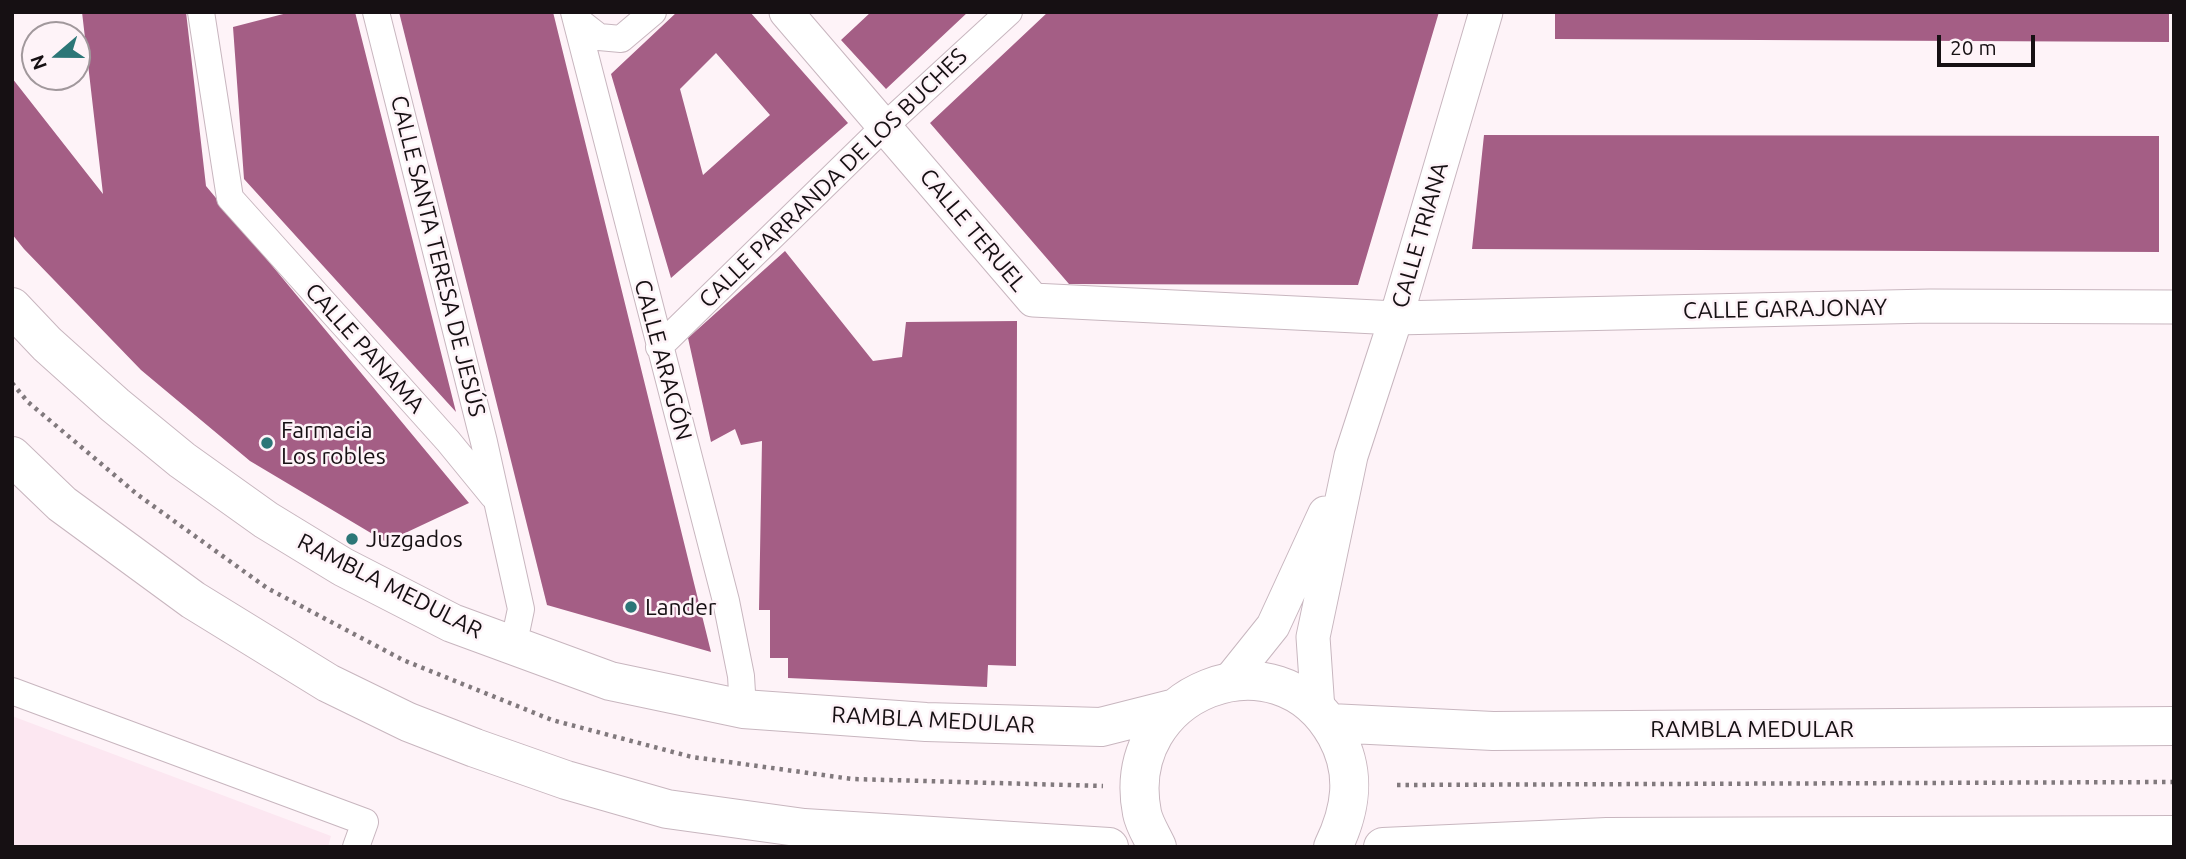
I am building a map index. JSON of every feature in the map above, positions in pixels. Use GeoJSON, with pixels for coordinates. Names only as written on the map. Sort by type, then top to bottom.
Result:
{"type":"FeatureCollection","features":[{"type":"Feature","properties":{"kind":"main road","name":"RAMBLA MEDULAR"},"geometry":{"type":"LineString","coordinates":[[12,307],[47,344],[115,405],[182,460],[266,520],[355,573],[452,623],[610,681],[743,709],[926,722],[1101,727],[1172,709]]}},
{"type":"Feature","properties":{"kind":"main road"},"geometry":{"type":"LineString","coordinates":[[12,456],[62,503],[192,600],[328,683],[408,722],[475,748],[566,780],[667,809],[804,828],[1109,847]]}},
{"type":"Feature","properties":{"kind":"main road"},"geometry":{"type":"LineString","coordinates":[[1157,847],[1142,815],[1139,776],[1149,740],[1172,709],[1199,691],[1229,681],[1261,682],[1282,688],[1324,717],[1345,752],[1351,784],[1347,817],[1333,847]]}},
{"type":"Feature","properties":{"kind":"main road","name":"RAMBLA MEDULAR"},"geometry":{"type":"LineString","coordinates":[[1324,717],[1493,732],[2174,726]]}},
{"type":"Feature","properties":{"kind":"main road"},"geometry":{"type":"LineString","coordinates":[[1383,847],[1607,837],[2174,835]]}},
{"type":"Feature","properties":{"kind":"street","name":"CALLE SANTA TERESA DE JESÚS"},"geometry":{"type":"LineString","coordinates":[[376,12],[521,609],[517,628],[507,645]]}},
{"type":"Feature","properties":{"kind":"street"},"geometry":{"type":"LineString","coordinates":[[575,16],[599,37],[621,39],[653,12]]}},
{"type":"Feature","properties":{"kind":"street","name":"CALLE TERUEL"},"geometry":{"type":"LineString","coordinates":[[786,12],[1033,300],[1396,318]]}},
{"type":"Feature","properties":{"kind":"street","name":"CALLE PARRANDA DE LOS BUCHES"},"geometry":{"type":"LineString","coordinates":[[659,347],[885,126],[1009,12]]}},
{"type":"Feature","properties":{"kind":"street","name":"CALLE TRIANA"},"geometry":{"type":"LineString","coordinates":[[1324,717],[1313,637],[1351,456],[1396,318],[1486,12]]}},
{"type":"Feature","properties":{"kind":"street","name":"CALLE PANAMA"},"geometry":{"type":"LineString","coordinates":[[205,13],[230,198],[449,441],[496,500]]}},
{"type":"Feature","properties":{"kind":"street","name":"CALLE ARAGÓN"},"geometry":{"type":"LineString","coordinates":[[575,16],[726,601],[741,676],[743,709]]}},
{"type":"Feature","properties":{"kind":"street","name":"CALLE GARAJONAY"},"geometry":{"type":"LineString","coordinates":[[1396,318],[1930,306],[2174,307]]}},
{"type":"Feature","properties":{"kind":"street","name":"CALLE TRIANA"},"geometry":{"type":"LineString","coordinates":[[1229,681],[1273,626],[1351,456]]}},
{"type":"Feature","properties":{"kind":"street"},"geometry":{"type":"LineString","coordinates":[[12,691],[365,822],[356,847]]}},
{"type":"Feature","properties":{"kind":"path"},"geometry":{"type":"LineString","coordinates":[[1397,785],[2174,782]]}},
{"type":"Feature","properties":{"kind":"shaded area"},"geometry":{"type":"Polygon","coordinates":[[[12,716],[331,836],[328,847],[12,847],[12,716]]]}},
{"type":"Feature","properties":{"kind":"building"},"geometry":{"type":"Polygon","coordinates":[[[82,12],[186,12],[206,186],[469,503],[386,542],[250,461],[141,370],[24,249],[12,234],[12,78],[103,194],[91,90],[91,21],[83,21],[82,12]]]}},
{"type":"Feature","properties":{"kind":"building"},"geometry":{"type":"Polygon","coordinates":[[[291,12],[355,12],[456,412],[244,179],[233,27],[291,12]]]}},
{"type":"Feature","properties":{"kind":"building"},"geometry":{"type":"Polygon","coordinates":[[[399,12],[553,12],[711,652],[547,605],[399,12]]]}},
{"type":"Feature","properties":{"kind":"building"},"geometry":{"type":"Polygon","coordinates":[[[677,12],[750,12],[848,123],[671,278],[611,74],[677,12]],[[716,53],[680,89],[703,175],[770,115],[716,53]]]}},
{"type":"Feature","properties":{"kind":"building"},"geometry":{"type":"Polygon","coordinates":[[[871,12],[968,12],[886,89],[841,40],[871,12]]]}},
{"type":"Feature","properties":{"kind":"building"},"geometry":{"type":"Polygon","coordinates":[[[1048,12],[1439,12],[1358,285],[1069,284],[930,123],[1048,12]]]}},
{"type":"Feature","properties":{"kind":"building"},"geometry":{"type":"Polygon","coordinates":[[[1555,12],[2169,12],[2169,42],[1555,39],[1555,12]]]}},
{"type":"Feature","properties":{"kind":"building"},"geometry":{"type":"Polygon","coordinates":[[[1484,135],[2159,136],[2159,252],[1472,249],[1484,135]]]}},
{"type":"Feature","properties":{"kind":"building"},"geometry":{"type":"Polygon","coordinates":[[[785,251],[873,361],[902,357],[906,322],[1017,321],[1016,666],[988,665],[987,687],[788,678],[788,658],[770,658],[770,610],[759,610],[762,441],[741,445],[735,429],[711,442],[688,338],[785,251]]]}},
{"type":"Feature","properties":{"kind":"place","name":"Farmacia Los robles"},"geometry":{"type":"Point","coordinates":[267,443]}},
{"type":"Feature","properties":{"kind":"place","name":"Juzgados"},"geometry":{"type":"Point","coordinates":[352,539]}},
{"type":"Feature","properties":{"kind":"place","name":"Lander"},"geometry":{"type":"Point","coordinates":[631,607]}}]}
